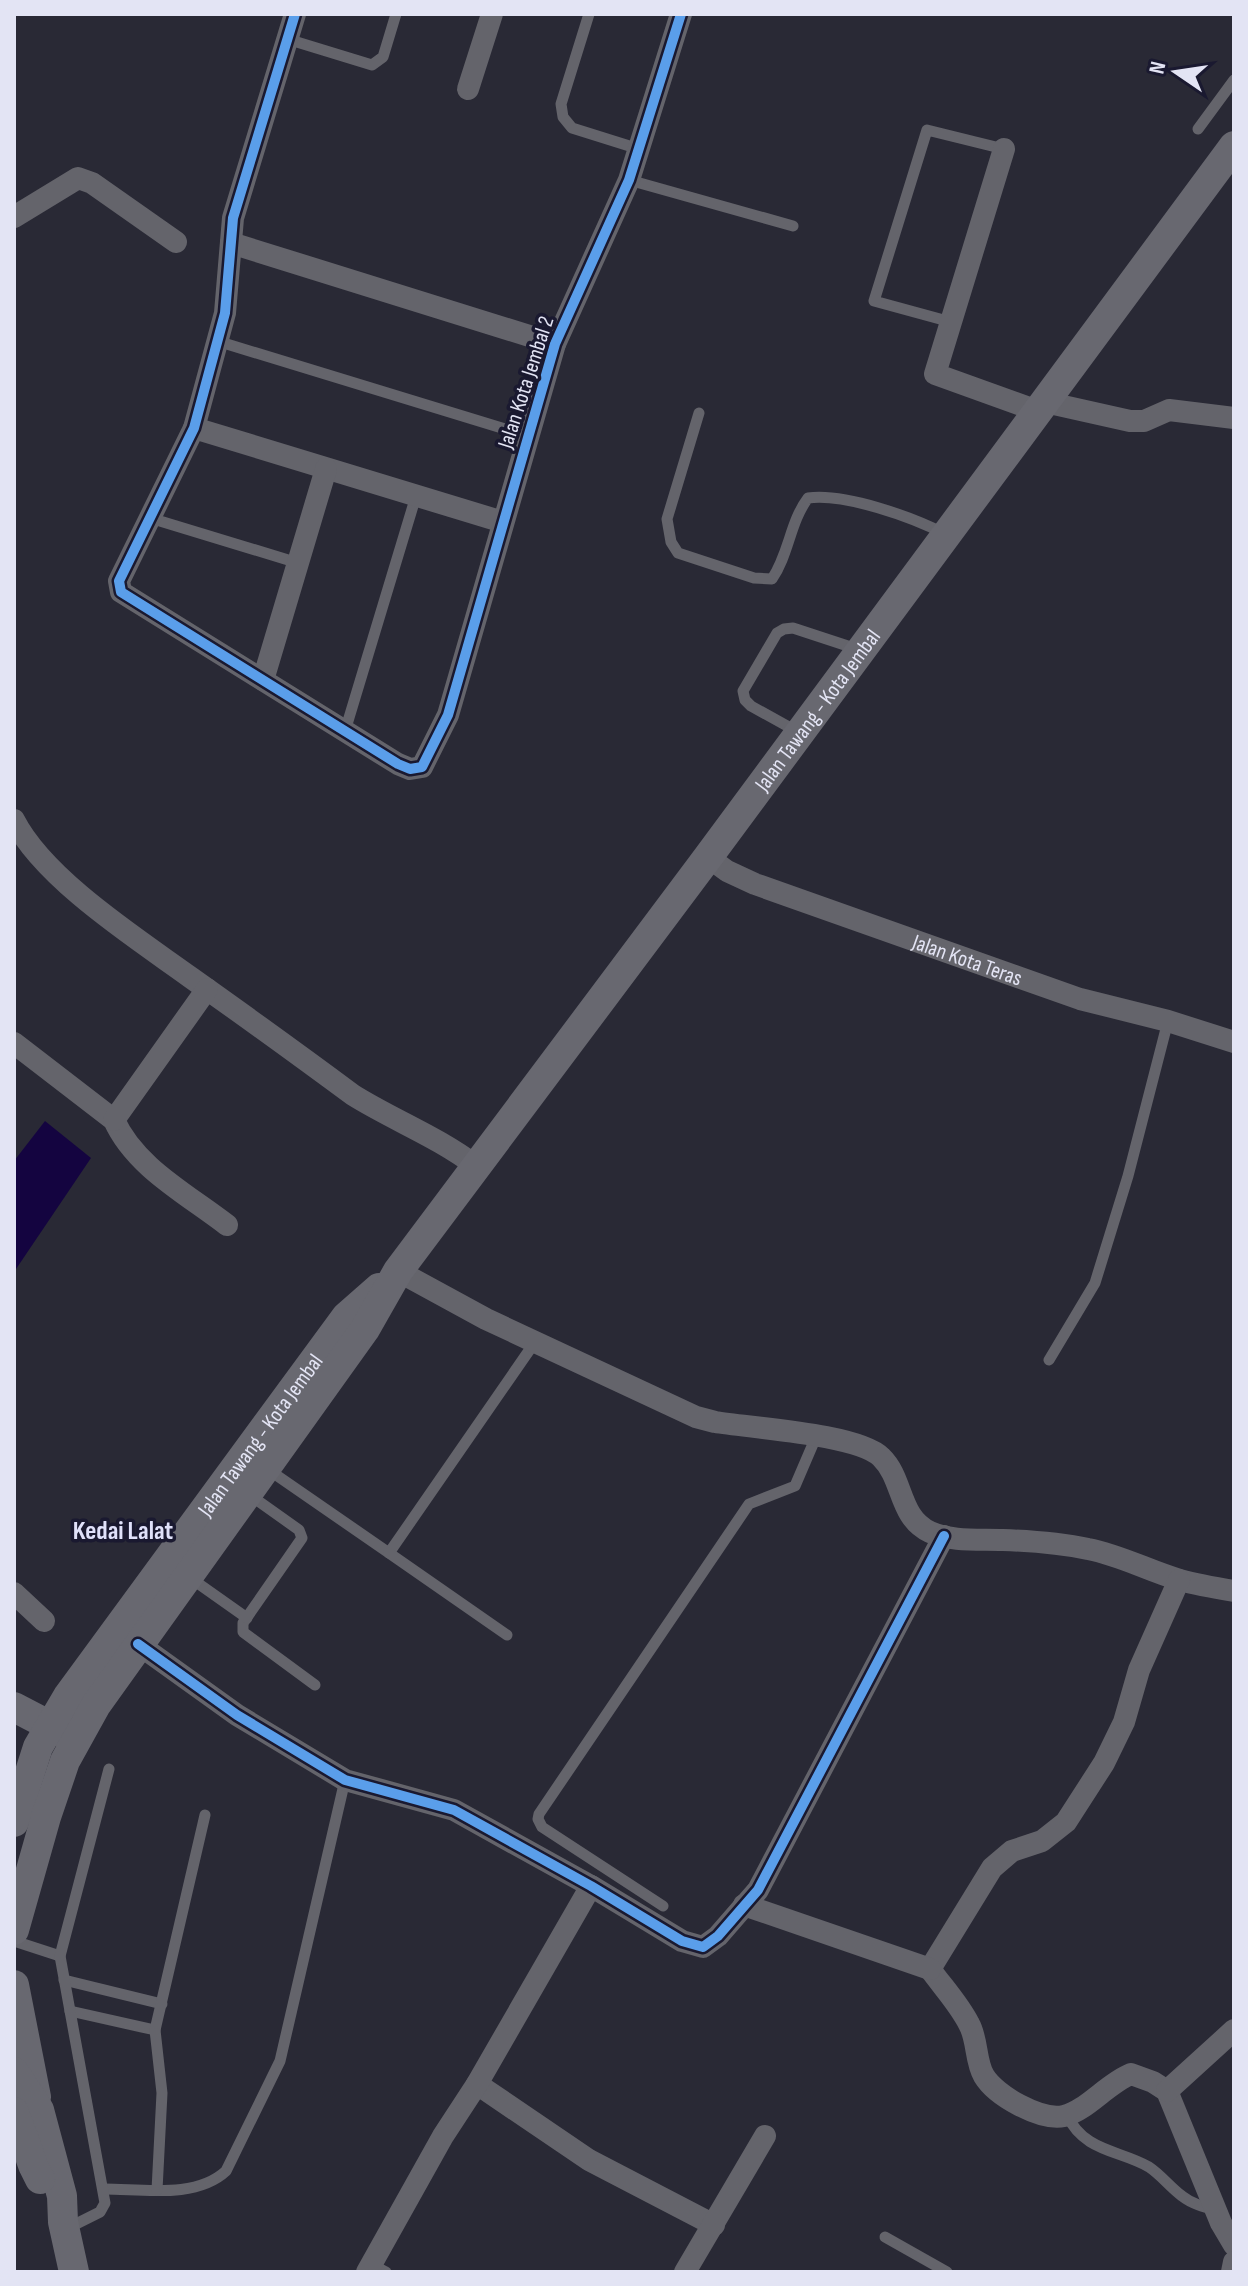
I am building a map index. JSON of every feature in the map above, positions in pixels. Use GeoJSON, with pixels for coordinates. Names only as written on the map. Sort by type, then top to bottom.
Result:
{"type":"FeatureCollection","features":[{"type":"Feature","properties":{"kind":"main road","name":"Jalan Tawang - Kota Jembal"},"geometry":{"type":"LineString","coordinates":[[14,1930],[46,1817],[71,1750],[138,1644],[365,1329],[398,1271],[1233,150]]}},
{"type":"Feature","properties":{"kind":"main road","name":"Jalan Tawang - Kota Jembal"},"geometry":{"type":"LineString","coordinates":[[29,1739],[68,1696],[346,1317],[398,1271]]}},
{"type":"Feature","properties":{"kind":"main road"},"geometry":{"type":"LineString","coordinates":[[14,1699],[51,1701],[68,1696]]}},
{"type":"Feature","properties":{"kind":"main road"},"geometry":{"type":"LineString","coordinates":[[14,1707],[29,1739],[21,1771],[23,1787],[14,1822]]}},
{"type":"Feature","properties":{"kind":"main road"},"geometry":{"type":"LineString","coordinates":[[29,1739],[71,1750]]}},
{"type":"Feature","properties":{"kind":"main road"},"geometry":{"type":"LineString","coordinates":[[14,1985],[26,2111],[23,2156],[52,2211],[64,2226]]}},
{"type":"Feature","properties":{"kind":"main road"},"geometry":{"type":"LineString","coordinates":[[14,2072],[26,2111],[62,2196],[64,2226],[74,2272]]}},
{"type":"Feature","properties":{"kind":"street"},"geometry":{"type":"LineString","coordinates":[[295,14],[233,218],[225,313],[194,428],[119,581],[121,592],[345,731]]}},
{"type":"Feature","properties":{"kind":"street"},"geometry":{"type":"LineString","coordinates":[[468,89],[492,14]]}},
{"type":"Feature","properties":{"kind":"street","name":"Jalan Kota Jembal 2"},"geometry":{"type":"LineString","coordinates":[[345,731],[410,769],[422,767],[448,715],[555,344],[629,180],[681,14]]}},
{"type":"Feature","properties":{"kind":"street"},"geometry":{"type":"LineString","coordinates":[[1004,149],[935,374],[1042,406],[1130,421],[1144,421],[1169,410],[1234,418]]}},
{"type":"Feature","properties":{"kind":"street"},"geometry":{"type":"LineString","coordinates":[[14,217],[78,178],[92,183],[176,242]]}},
{"type":"Feature","properties":{"kind":"street"},"geometry":{"type":"LineString","coordinates":[[231,243],[555,344]]}},
{"type":"Feature","properties":{"kind":"street"},"geometry":{"type":"LineString","coordinates":[[194,428],[503,522]]}},
{"type":"Feature","properties":{"kind":"street"},"geometry":{"type":"LineString","coordinates":[[263,680],[326,469]]}},
{"type":"Feature","properties":{"kind":"street"},"geometry":{"type":"LineString","coordinates":[[14,820],[41,858],[108,918],[353,1095],[384,1114],[441,1141],[476,1166]]}},
{"type":"Feature","properties":{"kind":"street","name":"Jalan Kota Teras"},"geometry":{"type":"LineString","coordinates":[[708,857],[727,871],[755,884],[1007,975],[1234,1042]]}},
{"type":"Feature","properties":{"kind":"street"},"geometry":{"type":"LineString","coordinates":[[114,1120],[207,989]]}},
{"type":"Feature","properties":{"kind":"street"},"geometry":{"type":"LineString","coordinates":[[14,1043],[114,1120],[135,1155],[227,1225]]}},
{"type":"Feature","properties":{"kind":"street"},"geometry":{"type":"LineString","coordinates":[[398,1271],[453,1302],[696,1417],[816,1437],[867,1449],[881,1457],[894,1477],[904,1505],[914,1520],[928,1531],[944,1536],[1088,1549],[1179,1580],[1234,1591]]}},
{"type":"Feature","properties":{"kind":"street"},"geometry":{"type":"LineString","coordinates":[[138,1644],[237,1715],[345,1780],[454,1810],[682,1941],[703,1947],[718,1936],[758,1890],[944,1536]]}},
{"type":"Feature","properties":{"kind":"street"},"geometry":{"type":"LineString","coordinates":[[930,1969],[992,1868],[1012,1851],[1042,1841],[1066,1822],[1104,1763],[1124,1722],[1139,1670],[1179,1580]]}},
{"type":"Feature","properties":{"kind":"street"},"geometry":{"type":"LineString","coordinates":[[14,1593],[44,1621]]}},
{"type":"Feature","properties":{"kind":"street"},"geometry":{"type":"LineString","coordinates":[[375,2269],[443,2136],[477,2084],[591,1886]]}},
{"type":"Feature","properties":{"kind":"street"},"geometry":{"type":"LineString","coordinates":[[744,1905],[930,1969],[969,2024],[985,2077],[997,2091],[1021,2106],[1051,2117],[1067,2115],[1131,2074],[1167,2091],[1216,2211],[1234,2245]]}},
{"type":"Feature","properties":{"kind":"street"},"geometry":{"type":"LineString","coordinates":[[1167,2091],[1234,2030]]}},
{"type":"Feature","properties":{"kind":"street"},"geometry":{"type":"LineString","coordinates":[[477,2084],[589,2160],[714,2225]]}},
{"type":"Feature","properties":{"kind":"street"},"geometry":{"type":"LineString","coordinates":[[685,2272],[765,2136]]}},
{"type":"Feature","properties":{"kind":"street"},"geometry":{"type":"LineString","coordinates":[[1232,2272],[1234,2262]]}},
{"type":"Feature","properties":{"kind":"lane"},"geometry":{"type":"LineString","coordinates":[[287,39],[372,65],[383,57],[396,14]]}},
{"type":"Feature","properties":{"kind":"lane"},"geometry":{"type":"LineString","coordinates":[[589,14],[561,104],[563,117],[572,128],[639,149]]}},
{"type":"Feature","properties":{"kind":"lane"},"geometry":{"type":"LineString","coordinates":[[1198,129],[1234,80]]}},
{"type":"Feature","properties":{"kind":"lane"},"geometry":{"type":"LineString","coordinates":[[951,322],[874,301],[927,130],[1004,149]]}},
{"type":"Feature","properties":{"kind":"lane"},"geometry":{"type":"LineString","coordinates":[[629,180],[793,226]]}},
{"type":"Feature","properties":{"kind":"lane"},"geometry":{"type":"LineString","coordinates":[[217,341],[528,436]]}},
{"type":"Feature","properties":{"kind":"lane"},"geometry":{"type":"LineString","coordinates":[[699,413],[667,519],[671,542],[678,553],[754,578],[772,579],[782,565],[800,509],[808,498],[822,496],[883,509],[945,534]]}},
{"type":"Feature","properties":{"kind":"lane"},"geometry":{"type":"LineString","coordinates":[[345,731],[416,496]]}},
{"type":"Feature","properties":{"kind":"lane"},"geometry":{"type":"LineString","coordinates":[[150,518],[298,563]]}},
{"type":"Feature","properties":{"kind":"lane"},"geometry":{"type":"LineString","coordinates":[[799,732],[745,700],[743,691],[777,633],[793,628],[860,650]]}},
{"type":"Feature","properties":{"kind":"lane"},"geometry":{"type":"LineString","coordinates":[[1049,1360],[1095,1283],[1128,1176],[1168,1021]]}},
{"type":"Feature","properties":{"kind":"lane"},"geometry":{"type":"LineString","coordinates":[[389,1553],[535,1341]]}},
{"type":"Feature","properties":{"kind":"lane"},"geometry":{"type":"LineString","coordinates":[[663,1906],[542,1827],[539,1814],[749,1504],[795,1486],[816,1437]]}},
{"type":"Feature","properties":{"kind":"lane"},"geometry":{"type":"LineString","coordinates":[[265,1467],[507,1635]]}},
{"type":"Feature","properties":{"kind":"lane"},"geometry":{"type":"LineString","coordinates":[[247,1493],[299,1530],[302,1538],[242,1628],[246,1636],[315,1685]]}},
{"type":"Feature","properties":{"kind":"lane"},"geometry":{"type":"LineString","coordinates":[[187,1576],[247,1618]]}},
{"type":"Feature","properties":{"kind":"lane"},"geometry":{"type":"LineString","coordinates":[[64,2226],[100,2212],[105,2203],[60,1956],[109,1769]]}},
{"type":"Feature","properties":{"kind":"lane"},"geometry":{"type":"LineString","coordinates":[[104,2189],[198,2187],[217,2179],[226,2171],[280,2061],[345,1780]]}},
{"type":"Feature","properties":{"kind":"lane"},"geometry":{"type":"LineString","coordinates":[[157,2190],[162,2093],[155,2030],[205,1815]]}},
{"type":"Feature","properties":{"kind":"lane"},"geometry":{"type":"LineString","coordinates":[[567,1873],[582,1853]]}},
{"type":"Feature","properties":{"kind":"lane"},"geometry":{"type":"LineString","coordinates":[[14,1941],[60,1956]]}},
{"type":"Feature","properties":{"kind":"lane"},"geometry":{"type":"LineString","coordinates":[[64,1980],[162,2004]]}},
{"type":"Feature","properties":{"kind":"lane"},"geometry":{"type":"LineString","coordinates":[[70,2011],[155,2030]]}},
{"type":"Feature","properties":{"kind":"lane"},"geometry":{"type":"LineString","coordinates":[[1067,2115],[1072,2126],[1096,2145],[1152,2169],[1183,2197],[1216,2211]]}},
{"type":"Feature","properties":{"kind":"lane"},"geometry":{"type":"LineString","coordinates":[[885,2237],[947,2272]]}},
{"type":"Feature","properties":{"kind":"shaded area"},"geometry":{"type":"Polygon","coordinates":[[[45,1121],[91,1158],[14,1272],[14,1161],[45,1121]]]}},
{"type":"Feature","properties":{"kind":"cycle path"},"geometry":{"type":"LineString","coordinates":[[295,14],[233,218],[225,313],[194,428],[119,581],[121,592],[410,769],[422,767],[448,715],[555,344],[629,180],[681,14]]}},
{"type":"Feature","properties":{"kind":"cycle path"},"geometry":{"type":"LineString","coordinates":[[138,1644],[237,1715],[345,1780],[454,1810],[682,1941],[703,1947],[718,1936],[758,1890],[944,1536]]}},
{"type":"Feature","properties":{"kind":"district","name":"Kedai Lalat"},"geometry":{"type":"Point","coordinates":[123,1530]}}]}
